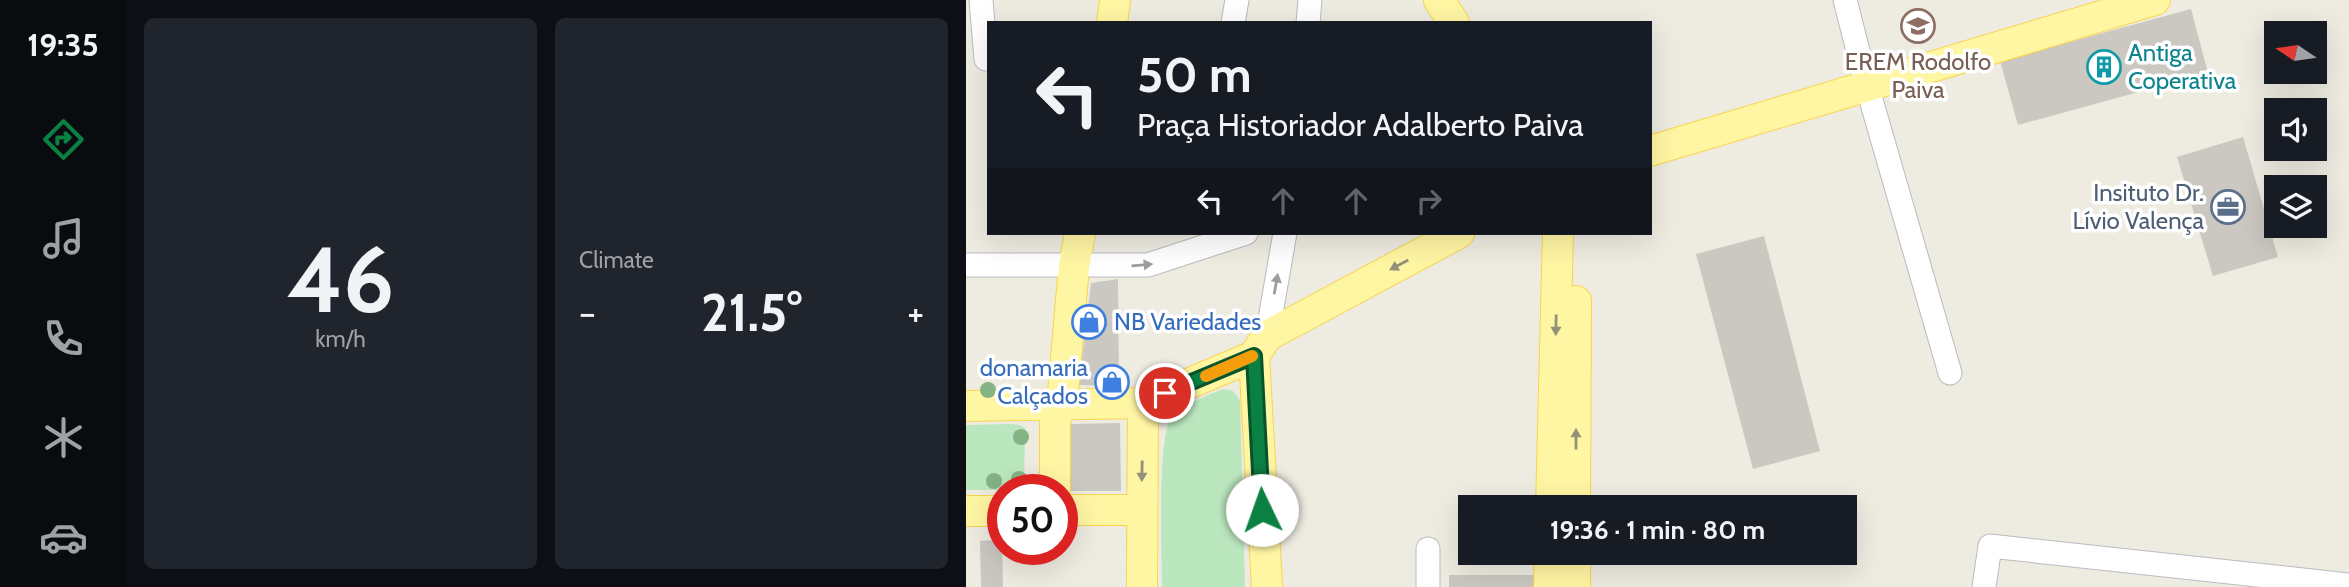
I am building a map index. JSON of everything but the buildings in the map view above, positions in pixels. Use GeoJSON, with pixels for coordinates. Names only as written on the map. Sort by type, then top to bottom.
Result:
{"type":"FeatureCollection","features":[{"type":"Feature","properties":{"kind":"main road"},"geometry":{"type":"LineString","coordinates":[[1112,21],[1115,0]]}},
{"type":"Feature","properties":{"kind":"main road"},"geometry":{"type":"LineString","coordinates":[[1439,0],[1453,21]]}},
{"type":"Feature","properties":{"kind":"main road"},"geometry":{"type":"LineString","coordinates":[[1652,150],[2155,0]]}},
{"type":"Feature","properties":{"kind":"main road"},"geometry":{"type":"LineString","coordinates":[[1059,474],[1055,419],[1062,404],[1074,266],[1080,235]]}},
{"type":"Feature","properties":{"kind":"main road"},"geometry":{"type":"LineString","coordinates":[[966,406],[1143,403],[1260,346],[1455,235]]}},
{"type":"Feature","properties":{"kind":"main road"},"geometry":{"type":"LineString","coordinates":[[1551,495],[1558,235]]}},
{"type":"Feature","properties":{"kind":"main road"},"geometry":{"type":"LineString","coordinates":[[1575,495],[1577,235]]}},
{"type":"Feature","properties":{"kind":"main road"},"geometry":{"type":"LineString","coordinates":[[1260,346],[1267,587]]}},
{"type":"Feature","properties":{"kind":"main road"},"geometry":{"type":"LineString","coordinates":[[1142,587],[1143,403]]}},
{"type":"Feature","properties":{"kind":"main road"},"geometry":{"type":"LineString","coordinates":[[1030,404],[1041,421],[1042,474]]}},
{"type":"Feature","properties":{"kind":"main road"},"geometry":{"type":"LineString","coordinates":[[1078,505],[1141,510]]}},
{"type":"Feature","properties":{"kind":"main road"},"geometry":{"type":"LineString","coordinates":[[966,511],[987,511]]}},
{"type":"Feature","properties":{"kind":"main road"},"geometry":{"type":"LineString","coordinates":[[1549,587],[1550,565]]}},
{"type":"Feature","properties":{"kind":"main road"},"geometry":{"type":"LineString","coordinates":[[1575,565],[1575,587]]}},
{"type":"Feature","properties":{"kind":"street"},"geometry":{"type":"LineString","coordinates":[[980,58],[981,0]]}},
{"type":"Feature","properties":{"kind":"street"},"geometry":{"type":"LineString","coordinates":[[1233,21],[1237,0]]}},
{"type":"Feature","properties":{"kind":"street"},"geometry":{"type":"LineString","coordinates":[[1308,21],[1310,0]]}},
{"type":"Feature","properties":{"kind":"street"},"geometry":{"type":"LineString","coordinates":[[1844,0],[1951,373]]}},
{"type":"Feature","properties":{"kind":"street"},"geometry":{"type":"LineString","coordinates":[[966,265],[1148,265],[1202,241],[1235,235]]}},
{"type":"Feature","properties":{"kind":"street"},"geometry":{"type":"LineString","coordinates":[[1260,346],[1285,235]]}},
{"type":"Feature","properties":{"kind":"street"},"geometry":{"type":"LineString","coordinates":[[1984,587],[1990,546],[2349,585]]}},
{"type":"Feature","properties":{"kind":"street"},"geometry":{"type":"LineString","coordinates":[[1428,548],[1428,587]]}},
{"type":"Feature","properties":{"kind":"green space"},"geometry":{"type":"Polygon","coordinates":[[[1223,389],[1233,391],[1240,400],[1245,587],[1162,587],[1162,473],[1167,430],[1171,419],[1182,409],[1223,389]]]}},
{"type":"Feature","properties":{"kind":"green space"},"geometry":{"type":"Polygon","coordinates":[[[1011,424],[1025,428],[1024,474],[987,474],[987,490],[966,490],[966,425],[1011,424]]]}},
{"type":"Feature","properties":{"kind":"slow traffic"},"geometry":{"type":"LineString","coordinates":[[1206,376],[1252,356]]}},
{"type":"Feature","properties":{"kind":"place","name":"EREM Rodolfo Paiva"},"geometry":{"type":"Point","coordinates":[1918,26]}},
{"type":"Feature","properties":{"kind":"place","name":"Antiga Coperativa"},"geometry":{"type":"Point","coordinates":[2104,67]}},
{"type":"Feature","properties":{"kind":"place","name":"Insituto Dr. Lívio Valença"},"geometry":{"type":"Point","coordinates":[2228,207]}},
{"type":"Feature","properties":{"kind":"place","name":"NB Variedades"},"geometry":{"type":"Point","coordinates":[1089,322]}},
{"type":"Feature","properties":{"kind":"place","name":"donamaria Calçados"},"geometry":{"type":"Point","coordinates":[1112,382]}},
{"type":"Feature","properties":{"kind":"route"},"geometry":{"type":"LineString","coordinates":[[1165,393],[1254,356],[1262,510]]}}]}
